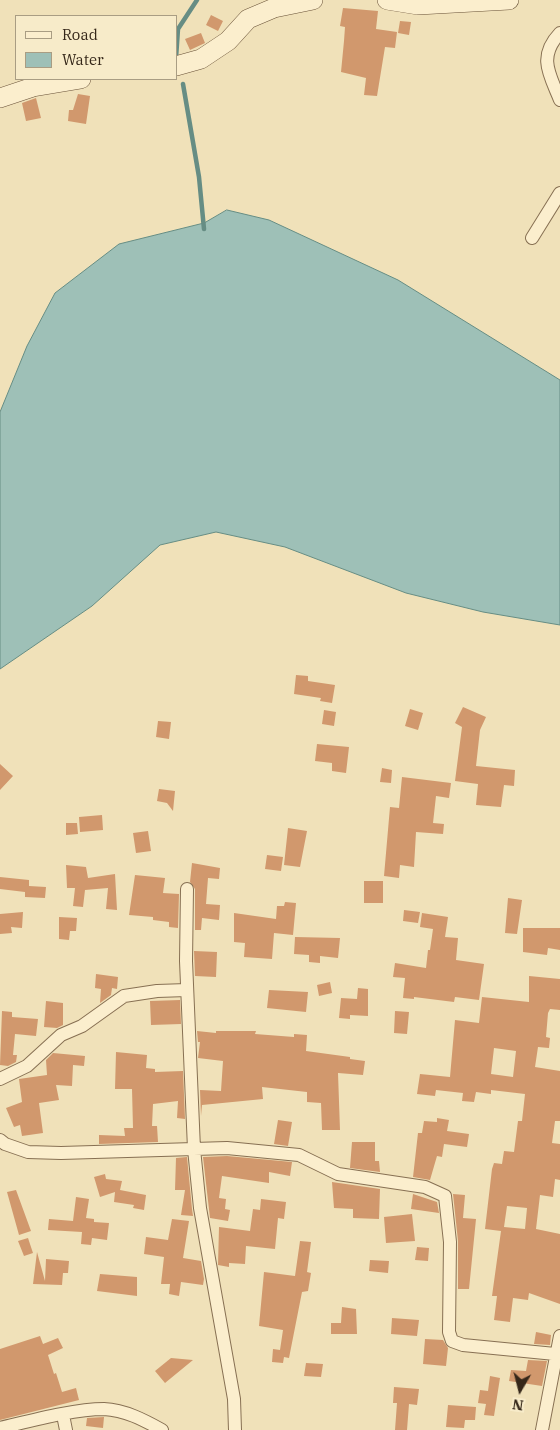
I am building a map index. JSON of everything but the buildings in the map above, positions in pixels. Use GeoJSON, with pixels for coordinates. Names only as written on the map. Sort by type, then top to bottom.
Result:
{"type":"FeatureCollection","features":[{"type":"Feature","properties":{"kind":"street"},"geometry":{"type":"LineString","coordinates":[[178,65],[201,59],[228,41],[248,19],[274,8],[313,0]]}},
{"type":"Feature","properties":{"kind":"street"},"geometry":{"type":"LineString","coordinates":[[387,0],[418,5],[509,0]]}},
{"type":"Feature","properties":{"kind":"street"},"geometry":{"type":"LineString","coordinates":[[560,33],[554,39],[548,54],[546,69],[560,100]]}},
{"type":"Feature","properties":{"kind":"street"},"geometry":{"type":"LineString","coordinates":[[0,98],[33,87],[75,80]]}},
{"type":"Feature","properties":{"kind":"street"},"geometry":{"type":"LineString","coordinates":[[532,238],[560,193]]}},
{"type":"Feature","properties":{"kind":"street"},"geometry":{"type":"LineString","coordinates":[[187,889],[187,990],[194,1149],[200,1208],[234,1399],[234,1430]]}},
{"type":"Feature","properties":{"kind":"street"},"geometry":{"type":"LineString","coordinates":[[0,1079],[27,1066],[61,1035],[82,1026],[124,996],[157,991],[187,990]]}},
{"type":"Feature","properties":{"kind":"street"},"geometry":{"type":"LineString","coordinates":[[0,1140],[5,1144],[36,1152],[227,1148],[299,1155],[338,1174],[425,1187],[444,1196],[450,1242],[449,1332],[452,1341],[463,1345],[556,1354]]}},
{"type":"Feature","properties":{"kind":"street"},"geometry":{"type":"LineString","coordinates":[[542,1430],[560,1336]]}},
{"type":"Feature","properties":{"kind":"street"},"geometry":{"type":"LineString","coordinates":[[0,1428],[103,1409],[122,1412],[143,1419],[162,1430]]}},
{"type":"Feature","properties":{"kind":"street"},"geometry":{"type":"LineString","coordinates":[[63,1415],[66,1430]]}},
{"type":"Feature","properties":{"kind":"water"},"geometry":{"type":"Polygon","coordinates":[[[227,210],[269,220],[398,280],[560,380],[560,625],[483,612],[406,593],[285,547],[216,532],[160,545],[92,606],[0,669],[0,412],[27,346],[55,293],[119,244],[204,223],[227,210]]]}},
{"type":"Feature","properties":{"kind":"waterway"},"geometry":{"type":"LineString","coordinates":[[178,29],[197,0]]}},
{"type":"Feature","properties":{"kind":"waterway"},"geometry":{"type":"LineString","coordinates":[[183,84],[199,177],[204,229]]}}]}
